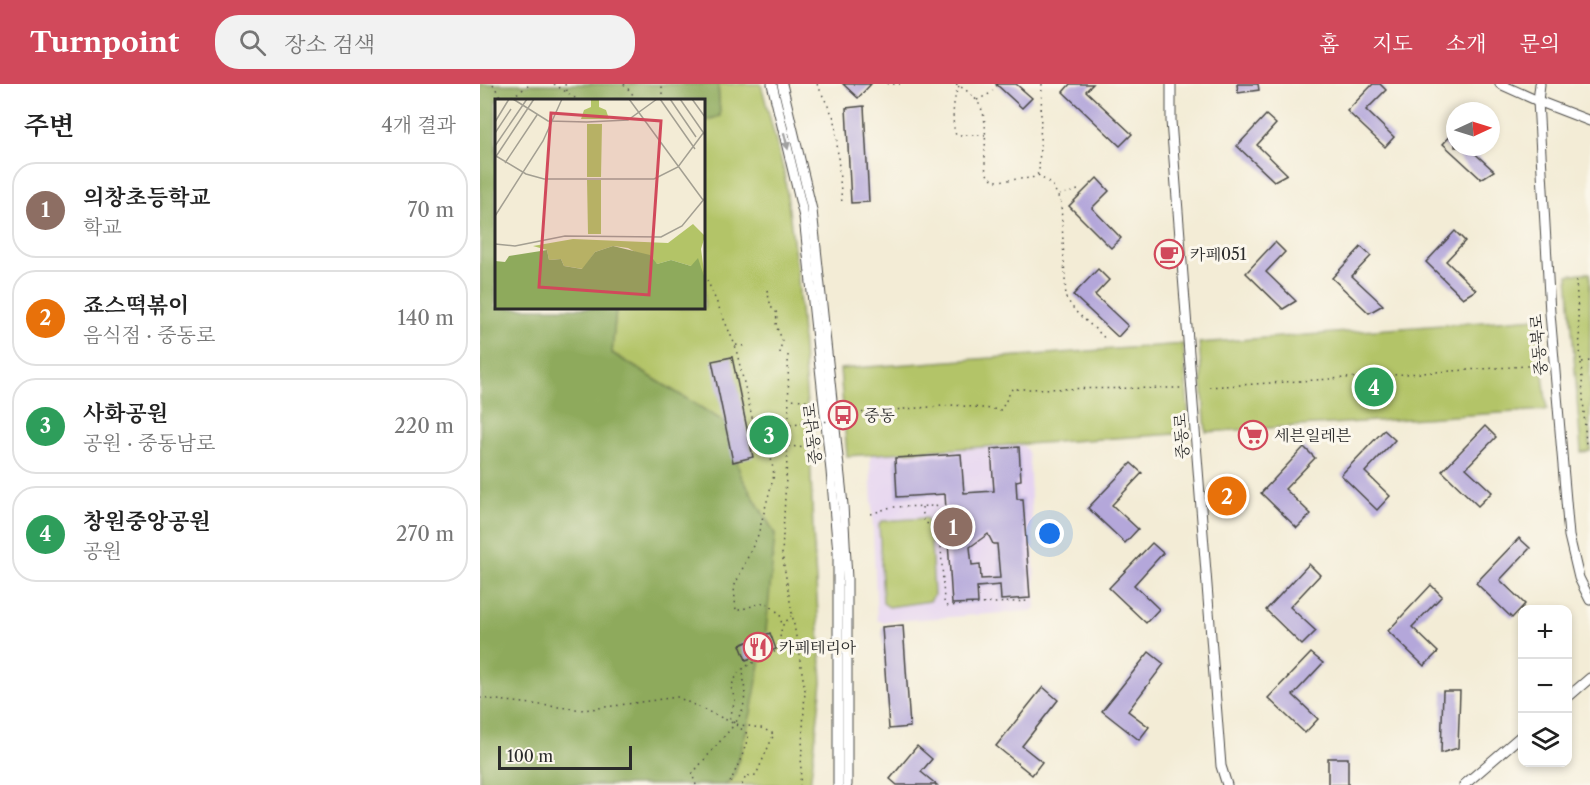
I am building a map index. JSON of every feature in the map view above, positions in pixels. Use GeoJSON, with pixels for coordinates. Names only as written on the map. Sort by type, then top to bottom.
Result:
{"type":"FeatureCollection","features":[{"type":"Feature","properties":{"kind":"street","name":"중동남로"},"geometry":{"type":"LineString","coordinates":[[772,84],[806,230],[831,471],[839,564],[838,785]]}},
{"type":"Feature","properties":{"kind":"street","name":"중동남로"},"geometry":{"type":"LineString","coordinates":[[782,84],[812,210],[843,505],[847,579],[847,785]]}},
{"type":"Feature","properties":{"kind":"street","name":"중동로"},"geometry":{"type":"LineString","coordinates":[[1171,84],[1171,121],[1221,766],[1227,785]]}},
{"type":"Feature","properties":{"kind":"street"},"geometry":{"type":"LineString","coordinates":[[1500,84],[1590,121]]}},
{"type":"Feature","properties":{"kind":"street","name":"중동북로"},"geometry":{"type":"LineString","coordinates":[[1540,84],[1538,101],[1550,313],[1569,536],[1579,578],[1590,600]]}},
{"type":"Feature","properties":{"kind":"street"},"geometry":{"type":"LineString","coordinates":[[1572,694],[1590,678]]}},
{"type":"Feature","properties":{"kind":"street"},"geometry":{"type":"LineString","coordinates":[[1464,785],[1518,738]]}},
{"type":"Feature","properties":{"kind":"path"},"geometry":{"type":"LineString","coordinates":[[493,84],[501,99]]}},
{"type":"Feature","properties":{"kind":"path"},"geometry":{"type":"LineString","coordinates":[[508,99],[531,84]]}},
{"type":"Feature","properties":{"kind":"path"},"geometry":{"type":"LineString","coordinates":[[554,84],[577,99]]}},
{"type":"Feature","properties":{"kind":"path"},"geometry":{"type":"LineString","coordinates":[[565,84],[567,92]]}},
{"type":"Feature","properties":{"kind":"path"},"geometry":{"type":"LineString","coordinates":[[624,84],[635,99]]}},
{"type":"Feature","properties":{"kind":"path"},"geometry":{"type":"LineString","coordinates":[[817,84],[835,120],[842,204]]}},
{"type":"Feature","properties":{"kind":"path"},"geometry":{"type":"LineString","coordinates":[[887,84],[900,84]]}},
{"type":"Feature","properties":{"kind":"path"},"geometry":{"type":"LineString","coordinates":[[956,84],[964,88],[977,101],[985,118],[985,170],[989,177],[996,181],[1032,178],[1039,172],[1042,84]]}},
{"type":"Feature","properties":{"kind":"path"},"geometry":{"type":"LineString","coordinates":[[964,88],[966,84]]}},
{"type":"Feature","properties":{"kind":"path"},"geometry":{"type":"LineString","coordinates":[[977,101],[991,93],[997,85]]}},
{"type":"Feature","properties":{"kind":"path"},"geometry":{"type":"LineString","coordinates":[[959,86],[955,98],[956,135],[986,135]]}},
{"type":"Feature","properties":{"kind":"path"},"geometry":{"type":"LineString","coordinates":[[1037,174],[1050,183],[1061,203],[1066,298],[1076,312],[1103,336],[1105,341]]}},
{"type":"Feature","properties":{"kind":"path"},"geometry":{"type":"LineString","coordinates":[[1058,195],[1077,190]]}},
{"type":"Feature","properties":{"kind":"path"},"geometry":{"type":"LineString","coordinates":[[705,277],[735,345],[753,421],[789,420]]}},
{"type":"Feature","properties":{"kind":"path"},"geometry":{"type":"LineString","coordinates":[[1576,280],[1586,446]]}},
{"type":"Feature","properties":{"kind":"path"},"geometry":{"type":"LineString","coordinates":[[767,290],[771,307],[777,313],[776,326],[782,339],[780,354]]}},
{"type":"Feature","properties":{"kind":"path"},"geometry":{"type":"LineString","coordinates":[[735,345],[745,346]]}},
{"type":"Feature","properties":{"kind":"path"},"geometry":{"type":"LineString","coordinates":[[788,355],[789,426],[782,554],[804,690],[800,785]]}},
{"type":"Feature","properties":{"kind":"path"},"geometry":{"type":"LineString","coordinates":[[1580,362],[1590,361]]}},
{"type":"Feature","properties":{"kind":"path"},"geometry":{"type":"LineString","coordinates":[[1209,387],[1542,365]]}},
{"type":"Feature","properties":{"kind":"path"},"geometry":{"type":"LineString","coordinates":[[736,376],[742,374]]}},
{"type":"Feature","properties":{"kind":"path"},"geometry":{"type":"LineString","coordinates":[[844,414],[954,405],[1001,410],[1012,389],[1181,388]]}},
{"type":"Feature","properties":{"kind":"path"},"geometry":{"type":"LineString","coordinates":[[788,446],[817,449],[813,401],[789,398]]}},
{"type":"Feature","properties":{"kind":"path"},"geometry":{"type":"LineString","coordinates":[[729,785],[749,735],[730,718],[735,700],[731,687],[739,671],[778,650],[782,626],[780,614],[765,602],[736,611],[734,587],[758,535],[774,475],[769,446],[778,419]]}},
{"type":"Feature","properties":{"kind":"path"},"geometry":{"type":"LineString","coordinates":[[789,426],[841,420]]}},
{"type":"Feature","properties":{"kind":"path"},"geometry":{"type":"LineString","coordinates":[[922,506],[924,522],[939,524]]}},
{"type":"Feature","properties":{"kind":"path"},"geometry":{"type":"LineString","coordinates":[[871,514],[891,507],[936,506],[939,510],[945,604],[952,607],[1028,601]]}},
{"type":"Feature","properties":{"kind":"path"},"geometry":{"type":"LineString","coordinates":[[782,626],[792,615]]}},
{"type":"Feature","properties":{"kind":"path"},"geometry":{"type":"LineString","coordinates":[[696,785],[692,774],[735,724],[743,709],[745,694],[743,668]]}},
{"type":"Feature","properties":{"kind":"path"},"geometry":{"type":"LineString","coordinates":[[480,698],[584,710],[677,697],[735,724],[761,728],[774,734],[756,775],[746,776],[742,785]]}},
{"type":"Feature","properties":{"kind":"shaded area"},"geometry":{"type":"Polygon","coordinates":[[[1018,445],[1027,450],[1029,456],[1036,608],[1031,611],[882,622],[877,620],[871,456],[1018,445]]]}},
{"type":"Feature","properties":{"kind":"green space"},"geometry":{"type":"Polygon","coordinates":[[[480,84],[718,84],[720,116],[705,121],[705,99],[495,99],[495,309],[616,309],[612,353],[726,423],[741,476],[775,534],[766,631],[751,713],[734,777],[725,785],[480,785],[480,84]]]}},
{"type":"Feature","properties":{"kind":"green space"},"geometry":{"type":"Polygon","coordinates":[[[718,84],[761,84],[784,172],[798,279],[810,448],[822,682],[810,785],[725,785],[734,777],[775,534],[741,476],[726,423],[612,353],[616,309],[705,309],[705,121],[720,116],[718,84]]]}},
{"type":"Feature","properties":{"kind":"green space"},"geometry":{"type":"Polygon","coordinates":[[[1590,273],[1590,451],[1581,452],[1568,275],[1590,273]]]}},
{"type":"Feature","properties":{"kind":"green space"},"geometry":{"type":"Polygon","coordinates":[[[1537,318],[1547,410],[1206,432],[1199,343],[1537,318]]]}},
{"type":"Feature","properties":{"kind":"green space"},"geometry":{"type":"Polygon","coordinates":[[[1183,344],[1190,433],[847,456],[840,369],[1183,344]]]}},
{"type":"Feature","properties":{"kind":"green space"},"geometry":{"type":"Polygon","coordinates":[[[926,518],[930,525],[934,595],[930,601],[889,607],[883,603],[879,524],[882,521],[926,518]]]}},
{"type":"Feature","properties":{"kind":"building"},"geometry":{"type":"Polygon","coordinates":[[[843,84],[871,84],[858,98],[843,84]]]}},
{"type":"Feature","properties":{"kind":"building"},"geometry":{"type":"Polygon","coordinates":[[[996,84],[1016,84],[1032,98],[1022,108],[996,84]]]}},
{"type":"Feature","properties":{"kind":"building"},"geometry":{"type":"Polygon","coordinates":[[[1070,84],[1093,84],[1086,91],[1132,134],[1120,146],[1063,92],[1070,84]]]}},
{"type":"Feature","properties":{"kind":"building"},"geometry":{"type":"Polygon","coordinates":[[[1237,84],[1258,84],[1259,90],[1238,93],[1237,84]]]}},
{"type":"Feature","properties":{"kind":"building"},"geometry":{"type":"Polygon","coordinates":[[[1373,84],[1380,84],[1386,90],[1366,110],[1394,137],[1385,147],[1347,111],[1373,84]]]}},
{"type":"Feature","properties":{"kind":"building"},"geometry":{"type":"Polygon","coordinates":[[[864,106],[869,202],[851,203],[846,108],[864,106]]]}},
{"type":"Feature","properties":{"kind":"building"},"geometry":{"type":"Polygon","coordinates":[[[1266,115],[1276,124],[1257,145],[1287,174],[1274,181],[1237,146],[1266,115]]]}},
{"type":"Feature","properties":{"kind":"building"},"geometry":{"type":"Polygon","coordinates":[[[1456,156],[1478,156],[1494,171],[1481,179],[1456,156]]]}},
{"type":"Feature","properties":{"kind":"building"},"geometry":{"type":"Polygon","coordinates":[[[1097,178],[1109,191],[1092,208],[1121,238],[1111,248],[1069,206],[1097,178]]]}},
{"type":"Feature","properties":{"kind":"building"},"geometry":{"type":"Polygon","coordinates":[[[1455,231],[1465,241],[1446,261],[1476,290],[1463,298],[1426,262],[1455,231]]]}},
{"type":"Feature","properties":{"kind":"building"},"geometry":{"type":"Polygon","coordinates":[[[1275,242],[1285,252],[1266,272],[1296,301],[1283,309],[1246,273],[1275,242]]]}},
{"type":"Feature","properties":{"kind":"building"},"geometry":{"type":"Polygon","coordinates":[[[1361,247],[1371,256],[1352,276],[1383,305],[1369,313],[1332,278],[1361,247]]]}},
{"type":"Feature","properties":{"kind":"building"},"geometry":{"type":"Polygon","coordinates":[[[1098,269],[1109,280],[1095,295],[1128,326],[1118,337],[1073,295],[1098,269]]]}},
{"type":"Feature","properties":{"kind":"building"},"geometry":{"type":"Polygon","coordinates":[[[732,357],[753,457],[733,462],[712,361],[732,357]]]}},
{"type":"Feature","properties":{"kind":"building"},"geometry":{"type":"Polygon","coordinates":[[[1485,426],[1496,437],[1466,468],[1492,492],[1478,506],[1442,471],[1485,426]]]}},
{"type":"Feature","properties":{"kind":"building"},"geometry":{"type":"Polygon","coordinates":[[[1384,430],[1395,440],[1365,472],[1390,496],[1377,510],[1341,475],[1384,430]]]}},
{"type":"Feature","properties":{"kind":"building"},"geometry":{"type":"Polygon","coordinates":[[[1019,447],[1021,480],[1016,481],[1017,499],[1023,499],[1030,598],[1001,600],[1000,585],[977,587],[978,603],[952,604],[945,494],[897,497],[895,458],[961,454],[964,493],[994,491],[991,449],[1019,447]],[[988,534],[970,547],[972,565],[980,564],[981,579],[1000,578],[997,544],[993,544],[988,534]]]}},
{"type":"Feature","properties":{"kind":"building"},"geometry":{"type":"Polygon","coordinates":[[[1304,447],[1315,458],[1285,489],[1311,514],[1297,528],[1261,493],[1304,447]]]}},
{"type":"Feature","properties":{"kind":"building"},"geometry":{"type":"Polygon","coordinates":[[[1131,463],[1142,473],[1112,505],[1138,529],[1125,543],[1088,508],[1131,463]]]}},
{"type":"Feature","properties":{"kind":"building"},"geometry":{"type":"Polygon","coordinates":[[[1519,538],[1530,548],[1500,580],[1525,604],[1518,605],[1518,612],[1512,618],[1476,583],[1519,538]]]}},
{"type":"Feature","properties":{"kind":"building"},"geometry":{"type":"Polygon","coordinates":[[[1152,543],[1163,553],[1134,585],[1159,609],[1146,623],[1109,588],[1152,543]]]}},
{"type":"Feature","properties":{"kind":"building"},"geometry":{"type":"Polygon","coordinates":[[[1309,564],[1320,575],[1290,607],[1316,631],[1302,645],[1266,610],[1309,564]]]}},
{"type":"Feature","properties":{"kind":"building"},"geometry":{"type":"Polygon","coordinates":[[[1431,585],[1442,596],[1412,627],[1438,652],[1424,666],[1388,631],[1431,585]]]}},
{"type":"Feature","properties":{"kind":"building"},"geometry":{"type":"Polygon","coordinates":[[[903,625],[910,727],[889,729],[882,627],[903,625]]]}},
{"type":"Feature","properties":{"kind":"building","name":"카페테리아"},"geometry":{"type":"Polygon","coordinates":[[[770,633],[776,649],[746,660],[740,645],[770,633]]]}},
{"type":"Feature","properties":{"kind":"building"},"geometry":{"type":"Polygon","coordinates":[[[1149,652],[1164,664],[1128,711],[1149,727],[1139,740],[1102,711],[1149,652]]]}},
{"type":"Feature","properties":{"kind":"building"},"geometry":{"type":"Polygon","coordinates":[[[1311,653],[1323,663],[1293,695],[1318,719],[1305,733],[1268,698],[1311,653]]]}},
{"type":"Feature","properties":{"kind":"building"},"geometry":{"type":"Polygon","coordinates":[[[1043,687],[1058,700],[1022,746],[1042,762],[1032,775],[996,746],[1043,687]]]}},
{"type":"Feature","properties":{"kind":"building"},"geometry":{"type":"Polygon","coordinates":[[[1443,691],[1460,691],[1458,748],[1441,753],[1443,691]]]}},
{"type":"Feature","properties":{"kind":"building"},"geometry":{"type":"Polygon","coordinates":[[[917,746],[932,759],[921,772],[937,785],[897,785],[890,779],[917,746]]]}},
{"type":"Feature","properties":{"kind":"building"},"geometry":{"type":"Polygon","coordinates":[[[1328,758],[1348,758],[1348,785],[1328,785],[1328,758]]]}},
{"type":"Feature","properties":{"kind":"place","name":"카페051"},"geometry":{"type":"Point","coordinates":[1169,254]}},
{"type":"Feature","properties":{"kind":"place","name":"창원중앙공원"},"geometry":{"type":"Point","coordinates":[1374,387]}},
{"type":"Feature","properties":{"kind":"place","name":"중동"},"geometry":{"type":"Point","coordinates":[843,415]}},
{"type":"Feature","properties":{"kind":"place","name":"사화공원"},"geometry":{"type":"Point","coordinates":[769,435]}},
{"type":"Feature","properties":{"kind":"place","name":"세븐일레븐"},"geometry":{"type":"Point","coordinates":[1253,435]}},
{"type":"Feature","properties":{"kind":"place","name":"죠스떡볶이"},"geometry":{"type":"Point","coordinates":[1227,496]}},
{"type":"Feature","properties":{"kind":"place","name":"의창초등학교"},"geometry":{"type":"Point","coordinates":[953,527]}},
{"type":"Feature","properties":{"kind":"place","name":"카페테리아"},"geometry":{"type":"Point","coordinates":[758,647]}}]}
